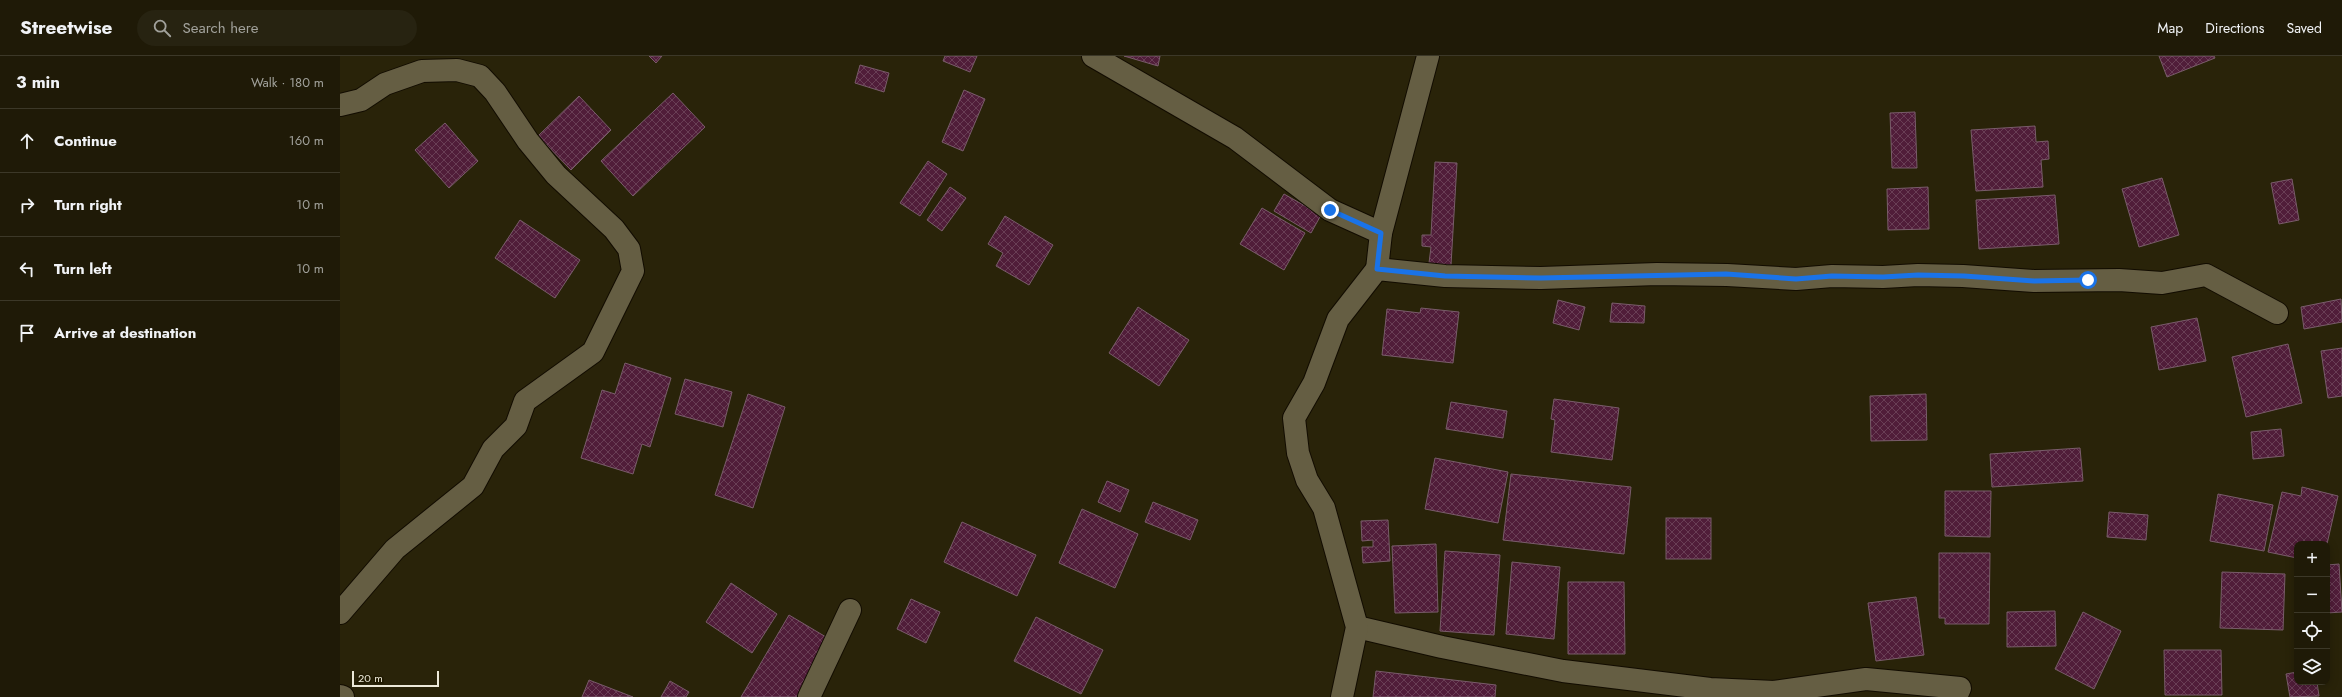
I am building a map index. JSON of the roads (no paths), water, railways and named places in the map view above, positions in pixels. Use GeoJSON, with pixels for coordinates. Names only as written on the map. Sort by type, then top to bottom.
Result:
{"type":"FeatureCollection","features":[{"type":"Feature","properties":{"kind":"street"},"geometry":{"type":"LineString","coordinates":[[1093,56],[1235,138],[1330,210],[1381,233]]}},
{"type":"Feature","properties":{"kind":"street"},"geometry":{"type":"LineString","coordinates":[[1342,697],[1357,627],[1324,508],[1307,480],[1298,454],[1294,418],[1314,382],[1338,319],[1377,269],[1381,233],[1428,56]]}},
{"type":"Feature","properties":{"kind":"street"},"geometry":{"type":"LineString","coordinates":[[340,105],[361,100],[385,84],[422,71],[457,70],[480,76],[495,92],[528,141],[556,175],[614,229],[629,249],[633,271],[593,352],[525,401],[516,426],[493,449],[473,486],[395,548],[340,613]]}},
{"type":"Feature","properties":{"kind":"street"},"geometry":{"type":"LineString","coordinates":[[1377,269],[1445,276],[1541,278],[1657,274],[1726,274],[1796,279],[1832,276],[1883,277],[1918,275],[1964,276],[2034,281],[2119,280],[2162,283],[2206,276],[2277,313]]}},
{"type":"Feature","properties":{"kind":"street"},"geometry":{"type":"LineString","coordinates":[[809,697],[850,610]]}},
{"type":"Feature","properties":{"kind":"street"},"geometry":{"type":"LineString","coordinates":[[1357,627],[1442,647],[1562,671],[1702,688],[1774,692],[1866,679],[1960,688],[1956,697]]}}]}
